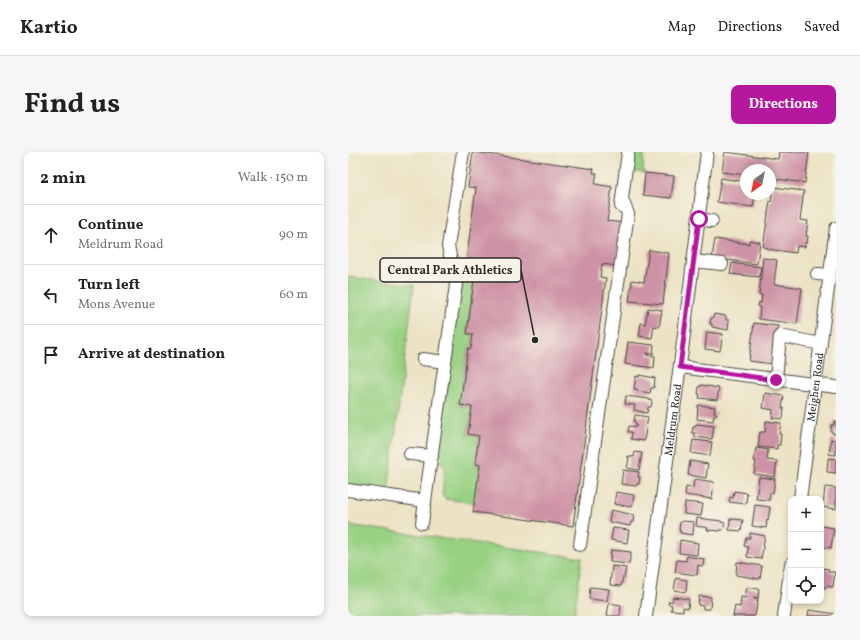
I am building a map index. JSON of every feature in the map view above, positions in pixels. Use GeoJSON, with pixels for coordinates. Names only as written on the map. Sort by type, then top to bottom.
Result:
{"type":"FeatureCollection","features":[{"type":"Feature","properties":{"kind":"street"},"geometry":{"type":"LineString","coordinates":[[422,523],[456,284],[448,246],[463,152]]}},
{"type":"Feature","properties":{"kind":"street"},"geometry":{"type":"LineString","coordinates":[[619,223],[628,152]]}},
{"type":"Feature","properties":{"kind":"street","name":"Meldrum Road"},"geometry":{"type":"LineString","coordinates":[[646,616],[699,219],[702,165],[707,152]]}},
{"type":"Feature","properties":{"kind":"street"},"geometry":{"type":"LineString","coordinates":[[580,545],[628,214],[622,199]]}},
{"type":"Feature","properties":{"kind":"street"},"geometry":{"type":"LineString","coordinates":[[699,219],[712,221]]}},
{"type":"Feature","properties":{"kind":"street","name":"Meighen Road"},"geometry":{"type":"LineString","coordinates":[[800,496],[836,228]]}},
{"type":"Feature","properties":{"kind":"street"},"geometry":{"type":"LineString","coordinates":[[693,261],[722,264]]}},
{"type":"Feature","properties":{"kind":"street"},"geometry":{"type":"LineString","coordinates":[[817,274],[830,276]]}},
{"type":"Feature","properties":{"kind":"street"},"geometry":{"type":"LineString","coordinates":[[776,380],[780,336],[820,344]]}},
{"type":"Feature","properties":{"kind":"street"},"geometry":{"type":"LineString","coordinates":[[423,358],[445,362]]}},
{"type":"Feature","properties":{"kind":"street"},"geometry":{"type":"LineString","coordinates":[[680,367],[836,387]]}},
{"type":"Feature","properties":{"kind":"street"},"geometry":{"type":"LineString","coordinates":[[410,454],[432,456]]}},
{"type":"Feature","properties":{"kind":"street"},"geometry":{"type":"LineString","coordinates":[[348,490],[425,501]]}},
{"type":"Feature","properties":{"kind":"street"},"geometry":{"type":"LineString","coordinates":[[784,616],[790,568]]}},
{"type":"Feature","properties":{"kind":"green space"},"geometry":{"type":"Polygon","coordinates":[[[632,152],[644,152],[643,168],[645,173],[630,171],[632,152]]]}},
{"type":"Feature","properties":{"kind":"green space"},"geometry":{"type":"Polygon","coordinates":[[[462,276],[474,279],[467,333],[473,335],[471,349],[468,349],[460,405],[472,407],[468,434],[479,436],[475,464],[480,465],[475,503],[445,499],[442,495],[445,469],[443,464],[437,459],[462,276]]]}},
{"type":"Feature","properties":{"kind":"green space"},"geometry":{"type":"Polygon","coordinates":[[[348,277],[414,285],[388,493],[348,487],[348,277]]]}},
{"type":"Feature","properties":{"kind":"green space"},"geometry":{"type":"Polygon","coordinates":[[[348,525],[582,558],[574,616],[348,616],[348,525]]]}},
{"type":"Feature","properties":{"kind":"building"},"geometry":{"type":"Polygon","coordinates":[[[473,152],[594,169],[593,173],[597,173],[595,184],[612,187],[607,221],[623,223],[617,266],[602,264],[600,277],[606,278],[573,526],[473,512],[480,465],[475,464],[479,436],[468,434],[472,407],[460,405],[468,348],[471,349],[473,334],[467,334],[474,279],[464,277],[476,188],[468,187],[473,152]]]}},
{"type":"Feature","properties":{"kind":"building"},"geometry":{"type":"Polygon","coordinates":[[[725,152],[778,159],[779,152],[809,152],[805,183],[776,179],[776,164],[740,164],[740,174],[722,172],[725,152]]]}},
{"type":"Feature","properties":{"kind":"building"},"geometry":{"type":"Polygon","coordinates":[[[645,173],[674,176],[671,198],[643,195],[645,173]]]}},
{"type":"Feature","properties":{"kind":"building"},"geometry":{"type":"Polygon","coordinates":[[[721,178],[740,181],[740,200],[754,200],[753,207],[717,202],[721,178]]]}},
{"type":"Feature","properties":{"kind":"building"},"geometry":{"type":"Polygon","coordinates":[[[776,187],[804,191],[800,220],[808,221],[806,236],[808,236],[807,243],[805,242],[805,247],[797,246],[796,253],[767,249],[768,248],[763,247],[770,201],[771,202],[771,200],[776,200],[776,187]]]}},
{"type":"Feature","properties":{"kind":"building"},"geometry":{"type":"Polygon","coordinates":[[[715,239],[749,244],[749,240],[760,242],[757,264],[712,258],[715,239]]]}},
{"type":"Feature","properties":{"kind":"building"},"geometry":{"type":"Polygon","coordinates":[[[649,250],[669,253],[663,304],[629,301],[632,280],[644,282],[649,250]]]}},
{"type":"Feature","properties":{"kind":"building"},"geometry":{"type":"Polygon","coordinates":[[[763,258],[777,260],[774,284],[802,288],[797,324],[759,319],[760,307],[758,307],[759,302],[761,303],[762,295],[759,295],[763,258]]]}},
{"type":"Feature","properties":{"kind":"building"},"geometry":{"type":"Polygon","coordinates":[[[732,263],[761,267],[759,277],[730,274],[732,263]]]}},
{"type":"Feature","properties":{"kind":"building"},"geometry":{"type":"Polygon","coordinates":[[[648,308],[662,310],[659,327],[654,326],[652,338],[639,336],[641,323],[645,324],[648,308]]]}},
{"type":"Feature","properties":{"kind":"building"},"geometry":{"type":"Polygon","coordinates":[[[714,314],[726,316],[726,320],[729,320],[728,330],[712,327],[712,324],[710,324],[711,318],[713,318],[714,314]]]}},
{"type":"Feature","properties":{"kind":"building"},"geometry":{"type":"Polygon","coordinates":[[[754,323],[778,326],[773,364],[749,361],[754,323]]]}},
{"type":"Feature","properties":{"kind":"building"},"geometry":{"type":"Polygon","coordinates":[[[707,332],[723,334],[720,351],[705,349],[707,332]]]}},
{"type":"Feature","properties":{"kind":"building"},"geometry":{"type":"Polygon","coordinates":[[[628,342],[654,345],[653,354],[647,353],[647,355],[655,356],[654,368],[625,364],[628,342]]]}},
{"type":"Feature","properties":{"kind":"building"},"geometry":{"type":"Polygon","coordinates":[[[639,375],[655,378],[654,388],[651,388],[650,393],[637,391],[637,389],[634,389],[636,376],[639,377],[639,375]]]}},
{"type":"Feature","properties":{"kind":"building"},"geometry":{"type":"Polygon","coordinates":[[[699,386],[719,388],[717,400],[699,398],[699,386]]]}},
{"type":"Feature","properties":{"kind":"building"},"geometry":{"type":"Polygon","coordinates":[[[765,393],[784,396],[782,408],[784,408],[783,419],[772,418],[773,410],[763,408],[765,393]]]}},
{"type":"Feature","properties":{"kind":"building"},"geometry":{"type":"Polygon","coordinates":[[[626,396],[649,399],[652,401],[651,407],[648,407],[647,413],[634,410],[635,405],[625,404],[626,396]]]}},
{"type":"Feature","properties":{"kind":"building"},"geometry":{"type":"Polygon","coordinates":[[[698,405],[715,407],[714,413],[717,413],[716,416],[714,416],[713,421],[697,419],[698,405]]]}},
{"type":"Feature","properties":{"kind":"building"},"geometry":{"type":"Polygon","coordinates":[[[635,415],[648,417],[644,441],[631,439],[632,432],[628,432],[629,426],[636,427],[636,423],[634,422],[635,415]]]}},
{"type":"Feature","properties":{"kind":"building"},"geometry":{"type":"Polygon","coordinates":[[[766,421],[781,423],[779,434],[781,434],[780,445],[777,445],[777,449],[758,447],[760,432],[765,432],[766,421]]]}},
{"type":"Feature","properties":{"kind":"building"},"geometry":{"type":"Polygon","coordinates":[[[834,421],[836,421],[836,434],[831,432],[831,425],[834,425],[834,421]]]}},
{"type":"Feature","properties":{"kind":"building"},"geometry":{"type":"Polygon","coordinates":[[[696,424],[714,426],[712,439],[694,437],[695,433],[692,433],[693,427],[695,427],[696,424]]]}},
{"type":"Feature","properties":{"kind":"building"},"geometry":{"type":"Polygon","coordinates":[[[831,439],[836,440],[836,455],[829,454],[831,439]]]}},
{"type":"Feature","properties":{"kind":"building"},"geometry":{"type":"Polygon","coordinates":[[[693,440],[712,442],[710,456],[691,453],[693,440]]]}},
{"type":"Feature","properties":{"kind":"building"},"geometry":{"type":"Polygon","coordinates":[[[756,448],[768,450],[767,460],[777,461],[775,477],[754,474],[756,448]]]}},
{"type":"Feature","properties":{"kind":"building"},"geometry":{"type":"Polygon","coordinates":[[[635,452],[642,453],[639,470],[627,468],[628,456],[634,457],[635,452]]]}},
{"type":"Feature","properties":{"kind":"building"},"geometry":{"type":"Polygon","coordinates":[[[828,458],[836,459],[836,473],[827,472],[828,458]]]}},
{"type":"Feature","properties":{"kind":"building"},"geometry":{"type":"Polygon","coordinates":[[[690,461],[708,464],[706,478],[688,475],[690,461]]]}},
{"type":"Feature","properties":{"kind":"building"},"geometry":{"type":"Polygon","coordinates":[[[623,470],[639,472],[639,484],[636,486],[621,484],[623,470]]]}},
{"type":"Feature","properties":{"kind":"building"},"geometry":{"type":"Polygon","coordinates":[[[759,477],[775,479],[773,493],[770,493],[769,500],[756,499],[759,477]]]}},
{"type":"Feature","properties":{"kind":"building"},"geometry":{"type":"Polygon","coordinates":[[[695,479],[714,482],[712,499],[685,495],[686,487],[693,488],[695,479]]]}},
{"type":"Feature","properties":{"kind":"building"},"geometry":{"type":"Polygon","coordinates":[[[825,487],[836,488],[836,509],[824,507],[825,487]]]}},
{"type":"Feature","properties":{"kind":"building"},"geometry":{"type":"Polygon","coordinates":[[[734,491],[747,493],[746,504],[729,502],[730,497],[733,498],[734,491]]]}},
{"type":"Feature","properties":{"kind":"building"},"geometry":{"type":"Polygon","coordinates":[[[616,492],[634,495],[632,507],[614,504],[616,492]]]}},
{"type":"Feature","properties":{"kind":"building"},"geometry":{"type":"Polygon","coordinates":[[[685,502],[703,504],[701,516],[684,514],[685,502]]]}},
{"type":"Feature","properties":{"kind":"building"},"geometry":{"type":"Polygon","coordinates":[[[755,505],[770,507],[766,528],[752,526],[755,505]]]}},
{"type":"Feature","properties":{"kind":"building"},"geometry":{"type":"Polygon","coordinates":[[[611,510],[634,515],[633,522],[631,522],[630,526],[609,522],[611,510]]]}},
{"type":"Feature","properties":{"kind":"building"},"geometry":{"type":"Polygon","coordinates":[[[697,518],[721,521],[725,523],[723,530],[707,530],[708,528],[696,526],[697,518]]]}},
{"type":"Feature","properties":{"kind":"building"},"geometry":{"type":"Polygon","coordinates":[[[730,519],[743,520],[741,531],[729,530],[730,519]]]}},
{"type":"Feature","properties":{"kind":"building"},"geometry":{"type":"Polygon","coordinates":[[[680,522],[694,522],[693,535],[680,533],[680,522]]]}},
{"type":"Feature","properties":{"kind":"building"},"geometry":{"type":"Polygon","coordinates":[[[824,526],[834,528],[831,548],[824,547],[824,526]]]}},
{"type":"Feature","properties":{"kind":"building"},"geometry":{"type":"Polygon","coordinates":[[[613,528],[629,530],[627,543],[611,540],[613,528]]]}},
{"type":"Feature","properties":{"kind":"building"},"geometry":{"type":"Polygon","coordinates":[[[750,533],[765,536],[761,559],[747,557],[748,547],[744,546],[746,538],[750,538],[750,533]]]}},
{"type":"Feature","properties":{"kind":"building"},"geometry":{"type":"Polygon","coordinates":[[[680,540],[698,543],[697,555],[679,553],[680,540]]]}},
{"type":"Feature","properties":{"kind":"building"},"geometry":{"type":"Polygon","coordinates":[[[611,550],[631,552],[629,564],[610,562],[611,550]]]}},
{"type":"Feature","properties":{"kind":"building"},"geometry":{"type":"Polygon","coordinates":[[[687,556],[704,559],[703,566],[698,565],[697,575],[675,572],[677,560],[686,561],[687,556]]]}},
{"type":"Feature","properties":{"kind":"building"},"geometry":{"type":"Polygon","coordinates":[[[737,562],[762,566],[760,579],[736,575],[737,562]]]}},
{"type":"Feature","properties":{"kind":"building"},"geometry":{"type":"Polygon","coordinates":[[[612,566],[626,568],[621,586],[610,585],[612,566]]]}},
{"type":"Feature","properties":{"kind":"building"},"geometry":{"type":"Polygon","coordinates":[[[824,568],[829,569],[828,572],[835,572],[833,587],[826,586],[826,588],[824,588],[824,568]]]}},
{"type":"Feature","properties":{"kind":"building"},"geometry":{"type":"Polygon","coordinates":[[[676,578],[687,580],[686,592],[674,590],[676,578]]]}},
{"type":"Feature","properties":{"kind":"building"},"geometry":{"type":"Polygon","coordinates":[[[590,587],[609,589],[607,601],[589,599],[590,587]]]}},
{"type":"Feature","properties":{"kind":"building"},"geometry":{"type":"Polygon","coordinates":[[[747,587],[759,589],[758,598],[754,597],[754,599],[758,599],[755,616],[733,616],[735,606],[740,607],[741,597],[746,598],[747,587]]]}},
{"type":"Feature","properties":{"kind":"building"},"geometry":{"type":"Polygon","coordinates":[[[699,596],[711,597],[710,609],[703,609],[703,606],[698,605],[699,596]]]}},
{"type":"Feature","properties":{"kind":"building"},"geometry":{"type":"Polygon","coordinates":[[[673,597],[689,599],[688,608],[683,607],[683,611],[671,610],[672,605],[668,604],[669,601],[672,602],[673,597]]]}},
{"type":"Feature","properties":{"kind":"building"},"geometry":{"type":"Polygon","coordinates":[[[609,603],[621,605],[620,616],[607,616],[609,603]]]}},
{"type":"Feature","properties":{"kind":"building"},"geometry":{"type":"Polygon","coordinates":[[[809,610],[836,614],[836,616],[808,616],[809,610]]]}},
{"type":"Feature","properties":{"kind":"place","name":"Central Park Athletics"},"geometry":{"type":"Point","coordinates":[535,340]}},
{"type":"Feature","properties":{"kind":"route"},"geometry":{"type":"LineString","coordinates":[[699,219],[680,367],[776,380]]}}]}
